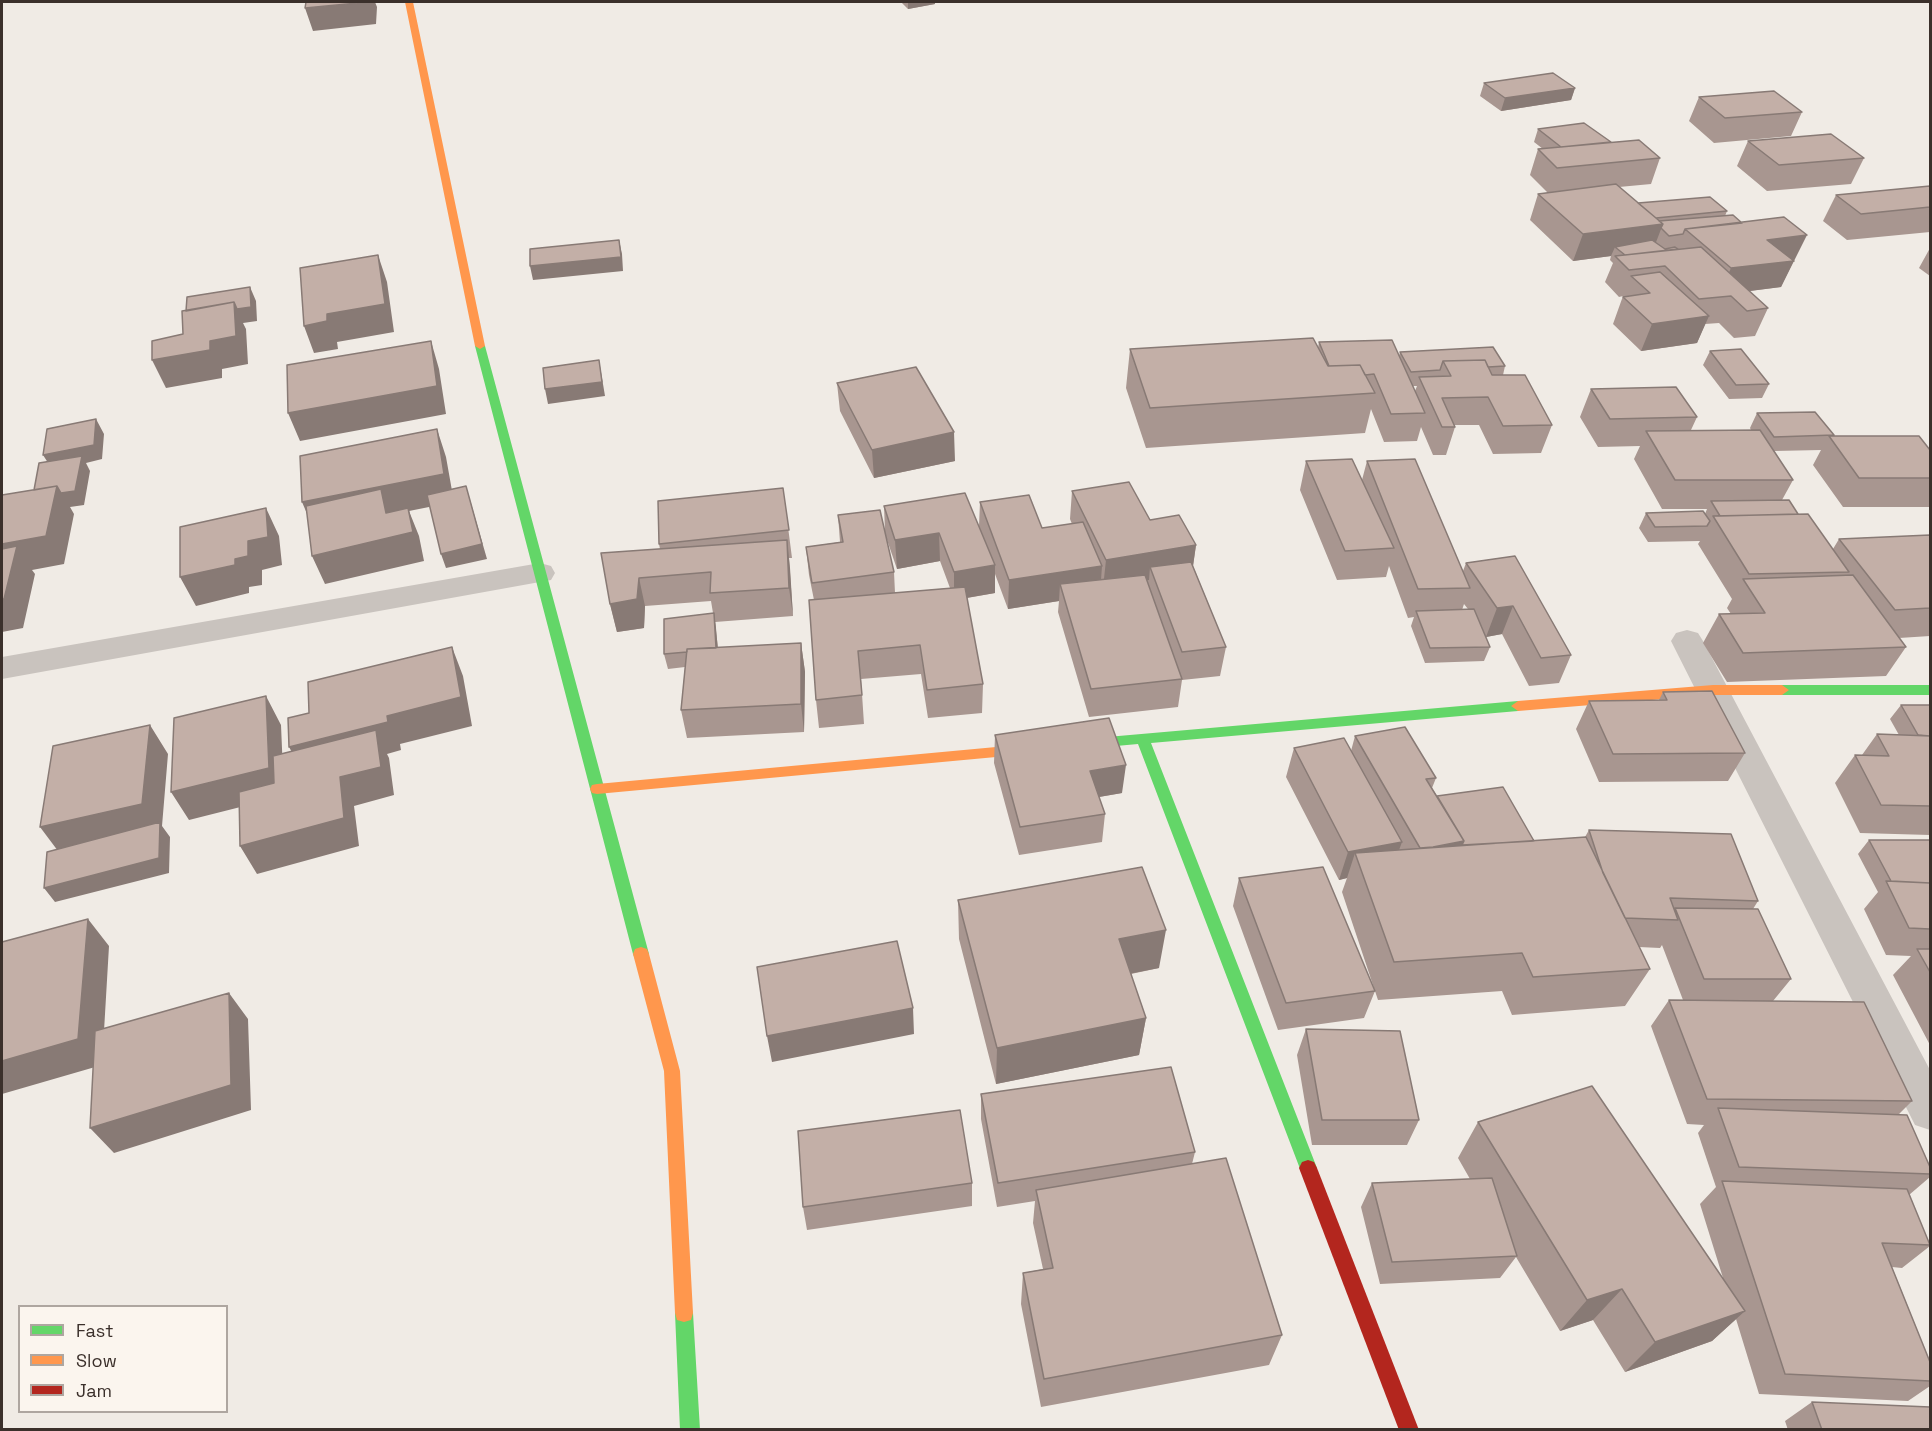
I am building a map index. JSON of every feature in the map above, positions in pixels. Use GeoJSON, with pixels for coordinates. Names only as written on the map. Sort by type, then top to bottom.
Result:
{"type":"FeatureCollection","features":[{"type":"Feature","properties":{"kind":"street"},"geometry":{"type":"LineString","coordinates":[[408,2],[482,356],[672,1071],[690,1430]]}},
{"type":"Feature","properties":{"kind":"street"},"geometry":{"type":"LineString","coordinates":[[2,668],[540,573]]}},
{"type":"Feature","properties":{"kind":"street"},"geometry":{"type":"LineString","coordinates":[[1687,641],[1930,1111]]}},
{"type":"Feature","properties":{"kind":"street"},"geometry":{"type":"LineString","coordinates":[[597,789],[1142,738],[1713,690],[1930,690]]}},
{"type":"Feature","properties":{"kind":"street"},"geometry":{"type":"LineString","coordinates":[[1142,738],[1409,1430]]}},
{"type":"Feature","properties":{"kind":"building"},"geometry":{"type":"Polygon","coordinates":[[[306,2],[368,2],[305,8],[306,2]]]}},
{"type":"Feature","properties":{"kind":"building"},"geometry":{"type":"Polygon","coordinates":[[[1553,73],[1575,88],[1505,98],[1484,83],[1553,73]]]}},
{"type":"Feature","properties":{"kind":"building"},"geometry":{"type":"Polygon","coordinates":[[[1774,91],[1802,112],[1725,118],[1699,97],[1774,91]]]}},
{"type":"Feature","properties":{"kind":"building"},"geometry":{"type":"Polygon","coordinates":[[[1584,123],[1611,142],[1561,147],[1538,129],[1584,123]]]}},
{"type":"Feature","properties":{"kind":"building"},"geometry":{"type":"Polygon","coordinates":[[[1831,134],[1864,158],[1779,165],[1748,141],[1831,134]]]}},
{"type":"Feature","properties":{"kind":"building"},"geometry":{"type":"Polygon","coordinates":[[[1639,140],[1660,158],[1557,168],[1538,149],[1639,140]]]}},
{"type":"Feature","properties":{"kind":"building"},"geometry":{"type":"Polygon","coordinates":[[[1616,184],[1663,224],[1583,234],[1538,194],[1616,184]]]}},
{"type":"Feature","properties":{"kind":"building"},"geometry":{"type":"Polygon","coordinates":[[[1930,186],[1930,207],[1861,214],[1836,195],[1930,186]]]}},
{"type":"Feature","properties":{"kind":"building"},"geometry":{"type":"Polygon","coordinates":[[[1710,197],[1727,211],[1656,218],[1638,203],[1710,197]]]}},
{"type":"Feature","properties":{"kind":"building"},"geometry":{"type":"Polygon","coordinates":[[[1733,215],[1742,223],[1685,229],[1683,234],[1669,236],[1661,228],[1663,224],[1659,221],[1733,215]]]}},
{"type":"Feature","properties":{"kind":"building"},"geometry":{"type":"Polygon","coordinates":[[[1784,217],[1807,235],[1767,240],[1794,261],[1731,268],[1685,229],[1784,217]]]}},
{"type":"Feature","properties":{"kind":"building"},"geometry":{"type":"Polygon","coordinates":[[[619,240],[621,257],[530,266],[530,249],[619,240]]]}},
{"type":"Feature","properties":{"kind":"building"},"geometry":{"type":"Polygon","coordinates":[[[1652,240],[1665,249],[1675,247],[1678,249],[1625,255],[1615,247],[1652,240]]]}},
{"type":"Feature","properties":{"kind":"building"},"geometry":{"type":"Polygon","coordinates":[[[1701,247],[1768,308],[1747,311],[1731,296],[1699,299],[1665,266],[1629,270],[1615,256],[1701,247]]]}},
{"type":"Feature","properties":{"kind":"building"},"geometry":{"type":"Polygon","coordinates":[[[378,255],[385,304],[327,314],[327,321],[304,326],[300,268],[378,255]]]}},
{"type":"Feature","properties":{"kind":"building"},"geometry":{"type":"Polygon","coordinates":[[[1660,272],[1709,316],[1652,324],[1623,297],[1650,293],[1631,276],[1660,272]]]}},
{"type":"Feature","properties":{"kind":"building"},"geometry":{"type":"Polygon","coordinates":[[[250,287],[251,307],[237,309],[234,302],[186,311],[187,297],[250,287]]]}},
{"type":"Feature","properties":{"kind":"building"},"geometry":{"type":"Polygon","coordinates":[[[234,302],[236,336],[210,341],[210,350],[152,360],[152,341],[183,334],[182,311],[234,302]]]}},
{"type":"Feature","properties":{"kind":"building"},"geometry":{"type":"Polygon","coordinates":[[[1313,338],[1328,366],[1360,365],[1375,393],[1150,408],[1130,349],[1313,338]]]}},
{"type":"Feature","properties":{"kind":"building"},"geometry":{"type":"Polygon","coordinates":[[[1392,340],[1425,413],[1391,414],[1374,374],[1365,375],[1360,365],[1329,366],[1319,342],[1392,340]]]}},
{"type":"Feature","properties":{"kind":"building"},"geometry":{"type":"Polygon","coordinates":[[[431,341],[437,386],[288,413],[287,365],[431,341]]]}},
{"type":"Feature","properties":{"kind":"building"},"geometry":{"type":"Polygon","coordinates":[[[1493,347],[1505,366],[1488,367],[1485,360],[1443,361],[1440,370],[1411,372],[1400,352],[1493,347]]]}},
{"type":"Feature","properties":{"kind":"building"},"geometry":{"type":"Polygon","coordinates":[[[1741,349],[1769,384],[1736,385],[1710,351],[1741,349]]]}},
{"type":"Feature","properties":{"kind":"building"},"geometry":{"type":"Polygon","coordinates":[[[599,360],[602,382],[545,389],[543,368],[599,360]]]}},
{"type":"Feature","properties":{"kind":"building"},"geometry":{"type":"Polygon","coordinates":[[[1485,360],[1492,375],[1525,375],[1552,425],[1503,426],[1488,397],[1442,398],[1455,427],[1442,427],[1419,377],[1451,376],[1443,361],[1485,360]]]}},
{"type":"Feature","properties":{"kind":"building"},"geometry":{"type":"Polygon","coordinates":[[[916,367],[954,432],[872,450],[837,383],[916,367]]]}},
{"type":"Feature","properties":{"kind":"building"},"geometry":{"type":"Polygon","coordinates":[[[1676,387],[1697,417],[1610,419],[1591,389],[1676,387]]]}},
{"type":"Feature","properties":{"kind":"building"},"geometry":{"type":"Polygon","coordinates":[[[1815,412],[1834,435],[1774,437],[1757,413],[1815,412]]]}},
{"type":"Feature","properties":{"kind":"building"},"geometry":{"type":"Polygon","coordinates":[[[96,419],[94,445],[43,455],[47,429],[96,419]]]}},
{"type":"Feature","properties":{"kind":"building"},"geometry":{"type":"Polygon","coordinates":[[[437,429],[444,474],[302,502],[300,456],[437,429]]]}},
{"type":"Feature","properties":{"kind":"building"},"geometry":{"type":"Polygon","coordinates":[[[1760,430],[1793,480],[1675,480],[1646,431],[1760,430]]]}},
{"type":"Feature","properties":{"kind":"building"},"geometry":{"type":"Polygon","coordinates":[[[1829,436],[1919,436],[1930,450],[1930,478],[1859,478],[1829,436]]]}},
{"type":"Feature","properties":{"kind":"building"},"geometry":{"type":"Polygon","coordinates":[[[82,456],[75,491],[61,493],[57,486],[34,490],[39,463],[82,456]]]}},
{"type":"Feature","properties":{"kind":"building"},"geometry":{"type":"Polygon","coordinates":[[[1352,459],[1394,548],[1345,551],[1306,461],[1352,459]]]}},
{"type":"Feature","properties":{"kind":"building"},"geometry":{"type":"Polygon","coordinates":[[[1415,459],[1470,588],[1418,589],[1367,461],[1415,459]]]}},
{"type":"Feature","properties":{"kind":"building"},"geometry":{"type":"Polygon","coordinates":[[[1129,482],[1150,520],[1179,515],[1196,545],[1106,560],[1072,491],[1129,482]]]}},
{"type":"Feature","properties":{"kind":"building"},"geometry":{"type":"Polygon","coordinates":[[[57,486],[46,536],[2,544],[2,495],[57,486]]]}},
{"type":"Feature","properties":{"kind":"building"},"geometry":{"type":"Polygon","coordinates":[[[466,486],[482,544],[441,554],[427,495],[466,486]]]}},
{"type":"Feature","properties":{"kind":"building"},"geometry":{"type":"Polygon","coordinates":[[[783,488],[789,530],[659,544],[658,501],[783,488]]]}},
{"type":"Feature","properties":{"kind":"building"},"geometry":{"type":"Polygon","coordinates":[[[381,489],[386,513],[408,508],[413,532],[312,556],[306,506],[381,489]]]}},
{"type":"Feature","properties":{"kind":"building"},"geometry":{"type":"Polygon","coordinates":[[[965,493],[995,565],[954,572],[939,533],[895,540],[884,506],[965,493]]]}},
{"type":"Feature","properties":{"kind":"building"},"geometry":{"type":"Polygon","coordinates":[[[1029,495],[1042,528],[1083,522],[1102,566],[1009,580],[980,502],[1029,495]]]}},
{"type":"Feature","properties":{"kind":"building"},"geometry":{"type":"Polygon","coordinates":[[[1789,500],[1798,514],[1720,516],[1711,501],[1789,500]]]}},
{"type":"Feature","properties":{"kind":"building"},"geometry":{"type":"Polygon","coordinates":[[[266,508],[268,537],[248,541],[248,556],[235,559],[235,565],[180,577],[180,527],[266,508]]]}},
{"type":"Feature","properties":{"kind":"building"},"geometry":{"type":"Polygon","coordinates":[[[880,510],[894,572],[812,583],[806,547],[843,542],[838,515],[880,510]]]}},
{"type":"Feature","properties":{"kind":"building"},"geometry":{"type":"Polygon","coordinates":[[[1703,511],[1710,521],[1707,526],[1655,527],[1646,513],[1703,511]]]}},
{"type":"Feature","properties":{"kind":"building"},"geometry":{"type":"Polygon","coordinates":[[[1808,514],[1849,572],[1749,574],[1713,516],[1808,514]]]}},
{"type":"Feature","properties":{"kind":"building"},"geometry":{"type":"Polygon","coordinates":[[[1930,535],[1930,608],[1895,610],[1839,539],[1930,535]]]}},
{"type":"Feature","properties":{"kind":"building"},"geometry":{"type":"Polygon","coordinates":[[[787,540],[789,588],[710,593],[711,572],[639,578],[637,599],[610,604],[601,553],[787,540]]]}},
{"type":"Feature","properties":{"kind":"building"},"geometry":{"type":"Polygon","coordinates":[[[17,546],[4,599],[2,599],[2,549],[17,546]]]}},
{"type":"Feature","properties":{"kind":"building"},"geometry":{"type":"Polygon","coordinates":[[[1515,556],[1571,655],[1541,658],[1513,606],[1497,608],[1466,563],[1515,556]]]}},
{"type":"Feature","properties":{"kind":"building"},"geometry":{"type":"Polygon","coordinates":[[[1191,562],[1226,647],[1182,652],[1150,567],[1191,562]]]}},
{"type":"Feature","properties":{"kind":"building"},"geometry":{"type":"Polygon","coordinates":[[[1145,575],[1182,679],[1091,689],[1060,584],[1145,575]]]}},
{"type":"Feature","properties":{"kind":"building"},"geometry":{"type":"Polygon","coordinates":[[[1853,575],[1906,647],[1743,653],[1719,614],[1765,613],[1743,579],[1853,575]]]}},
{"type":"Feature","properties":{"kind":"building"},"geometry":{"type":"Polygon","coordinates":[[[965,587],[983,684],[927,690],[920,645],[858,651],[862,695],[816,700],[809,600],[965,587]]]}},
{"type":"Feature","properties":{"kind":"building"},"geometry":{"type":"Polygon","coordinates":[[[1474,609],[1490,647],[1430,648],[1416,611],[1474,609]]]}},
{"type":"Feature","properties":{"kind":"building"},"geometry":{"type":"Polygon","coordinates":[[[714,613],[716,648],[687,649],[687,652],[664,654],[664,619],[714,613]]]}},
{"type":"Feature","properties":{"kind":"building"},"geometry":{"type":"Polygon","coordinates":[[[801,643],[801,704],[681,710],[687,649],[801,643]]]}},
{"type":"Feature","properties":{"kind":"building"},"geometry":{"type":"Polygon","coordinates":[[[452,647],[461,697],[387,716],[388,722],[289,747],[288,718],[309,713],[308,682],[452,647]]]}},
{"type":"Feature","properties":{"kind":"building"},"geometry":{"type":"Polygon","coordinates":[[[1712,691],[1745,753],[1613,754],[1589,701],[1667,700],[1663,692],[1712,691]]]}},
{"type":"Feature","properties":{"kind":"building"},"geometry":{"type":"Polygon","coordinates":[[[266,696],[269,768],[171,792],[174,718],[266,696]]]}},
{"type":"Feature","properties":{"kind":"building"},"geometry":{"type":"Polygon","coordinates":[[[1901,705],[1930,705],[1930,736],[1918,735],[1901,705]]]}},
{"type":"Feature","properties":{"kind":"building"},"geometry":{"type":"Polygon","coordinates":[[[1109,718],[1126,765],[1090,771],[1105,814],[1020,827],[995,735],[1109,718]]]}},
{"type":"Feature","properties":{"kind":"building"},"geometry":{"type":"Polygon","coordinates":[[[150,725],[142,804],[40,827],[53,746],[150,725]]]}},
{"type":"Feature","properties":{"kind":"building"},"geometry":{"type":"Polygon","coordinates":[[[1405,727],[1436,778],[1426,779],[1464,841],[1420,848],[1355,736],[1405,727]]]}},
{"type":"Feature","properties":{"kind":"building"},"geometry":{"type":"Polygon","coordinates":[[[376,730],[381,767],[340,777],[344,818],[240,846],[239,792],[274,783],[273,756],[376,730]]]}},
{"type":"Feature","properties":{"kind":"building"},"geometry":{"type":"Polygon","coordinates":[[[1877,734],[1930,736],[1930,806],[1881,805],[1855,755],[1889,756],[1877,734]]]}},
{"type":"Feature","properties":{"kind":"building"},"geometry":{"type":"Polygon","coordinates":[[[1344,738],[1402,842],[1348,852],[1294,748],[1344,738]]]}},
{"type":"Feature","properties":{"kind":"building"},"geometry":{"type":"Polygon","coordinates":[[[1503,787],[1534,841],[1462,845],[1464,841],[1437,796],[1503,787]]]}},
{"type":"Feature","properties":{"kind":"building"},"geometry":{"type":"Polygon","coordinates":[[[160,822],[159,858],[44,888],[47,852],[160,822]]]}},
{"type":"Feature","properties":{"kind":"building"},"geometry":{"type":"Polygon","coordinates":[[[1589,830],[1731,834],[1758,901],[1670,898],[1678,920],[1625,918],[1603,873],[1589,830]]]}},
{"type":"Feature","properties":{"kind":"building"},"geometry":{"type":"Polygon","coordinates":[[[1586,837],[1650,969],[1533,977],[1522,953],[1394,962],[1355,853],[1586,837]]]}},
{"type":"Feature","properties":{"kind":"building"},"geometry":{"type":"Polygon","coordinates":[[[1869,840],[1930,840],[1930,883],[1891,881],[1869,840]]]}},
{"type":"Feature","properties":{"kind":"building"},"geometry":{"type":"Polygon","coordinates":[[[1142,867],[1166,930],[1119,939],[1146,1018],[997,1048],[958,900],[1142,867]]]}},
{"type":"Feature","properties":{"kind":"building"},"geometry":{"type":"Polygon","coordinates":[[[1323,867],[1375,991],[1286,1003],[1239,878],[1323,867]]]}},
{"type":"Feature","properties":{"kind":"building"},"geometry":{"type":"Polygon","coordinates":[[[1886,881],[1930,883],[1930,929],[1909,928],[1886,881]]]}},
{"type":"Feature","properties":{"kind":"building"},"geometry":{"type":"Polygon","coordinates":[[[1675,908],[1758,909],[1791,979],[1704,979],[1675,908]]]}},
{"type":"Feature","properties":{"kind":"building"},"geometry":{"type":"Polygon","coordinates":[[[88,919],[78,1039],[2,1061],[2,942],[88,919]]]}},
{"type":"Feature","properties":{"kind":"building"},"geometry":{"type":"Polygon","coordinates":[[[897,941],[913,1008],[767,1036],[757,967],[897,941]]]}},
{"type":"Feature","properties":{"kind":"building"},"geometry":{"type":"Polygon","coordinates":[[[1917,949],[1930,949],[1930,972],[1917,949]]]}},
{"type":"Feature","properties":{"kind":"building"},"geometry":{"type":"Polygon","coordinates":[[[229,993],[231,1085],[90,1128],[95,1031],[229,993]]]}},
{"type":"Feature","properties":{"kind":"building"},"geometry":{"type":"Polygon","coordinates":[[[1669,1000],[1864,1002],[1912,1101],[1707,1099],[1669,1000]]]}},
{"type":"Feature","properties":{"kind":"building"},"geometry":{"type":"Polygon","coordinates":[[[1306,1029],[1400,1031],[1419,1120],[1322,1120],[1306,1029]]]}},
{"type":"Feature","properties":{"kind":"building"},"geometry":{"type":"Polygon","coordinates":[[[1171,1067],[1195,1152],[998,1183],[981,1094],[1171,1067]]]}},
{"type":"Feature","properties":{"kind":"building"},"geometry":{"type":"Polygon","coordinates":[[[1592,1086],[1745,1311],[1655,1342],[1622,1289],[1587,1300],[1478,1122],[1592,1086]]]}},
{"type":"Feature","properties":{"kind":"building"},"geometry":{"type":"Polygon","coordinates":[[[1718,1108],[1907,1115],[1930,1167],[1930,1174],[1739,1167],[1718,1108]]]}},
{"type":"Feature","properties":{"kind":"building"},"geometry":{"type":"Polygon","coordinates":[[[960,1110],[972,1183],[803,1207],[798,1131],[960,1110]]]}},
{"type":"Feature","properties":{"kind":"building"},"geometry":{"type":"Polygon","coordinates":[[[1226,1158],[1282,1335],[1044,1379],[1023,1273],[1053,1268],[1036,1190],[1226,1158]]]}},
{"type":"Feature","properties":{"kind":"building"},"geometry":{"type":"Polygon","coordinates":[[[1492,1178],[1517,1256],[1392,1262],[1372,1183],[1492,1178]]]}},
{"type":"Feature","properties":{"kind":"building"},"geometry":{"type":"Polygon","coordinates":[[[1722,1181],[1907,1189],[1930,1245],[1882,1243],[1930,1362],[1930,1381],[1785,1374],[1722,1181]]]}},
{"type":"Feature","properties":{"kind":"building"},"geometry":{"type":"Polygon","coordinates":[[[1812,1402],[1930,1407],[1930,1430],[1822,1430],[1812,1402]]]}},
{"type":"Feature","properties":{"kind":"traffic: fast"},"geometry":{"type":"LineString","coordinates":[[480,346],[641,954]]}},
{"type":"Feature","properties":{"kind":"traffic: fast"},"geometry":{"type":"LineString","coordinates":[[1782,690],[1930,690]]}},
{"type":"Feature","properties":{"kind":"traffic: fast"},"geometry":{"type":"LineString","coordinates":[[1050,747],[1518,706]]}},
{"type":"Feature","properties":{"kind":"traffic: fast"},"geometry":{"type":"LineString","coordinates":[[1142,738],[1308,1168]]}},
{"type":"Feature","properties":{"kind":"traffic: fast"},"geometry":{"type":"LineString","coordinates":[[684,1313],[690,1430]]}},
{"type":"Feature","properties":{"kind":"traffic: slow"},"geometry":{"type":"LineString","coordinates":[[409,2],[480,346]]}},
{"type":"Feature","properties":{"kind":"traffic: slow"},"geometry":{"type":"LineString","coordinates":[[1518,706],[1713,690],[1782,690]]}},
{"type":"Feature","properties":{"kind":"traffic: slow"},"geometry":{"type":"LineString","coordinates":[[597,789],[1050,747]]}},
{"type":"Feature","properties":{"kind":"traffic: slow"},"geometry":{"type":"LineString","coordinates":[[641,954],[672,1071],[684,1313]]}},
{"type":"Feature","properties":{"kind":"traffic: jam"},"geometry":{"type":"LineString","coordinates":[[1308,1168],[1409,1430]]}}]}
